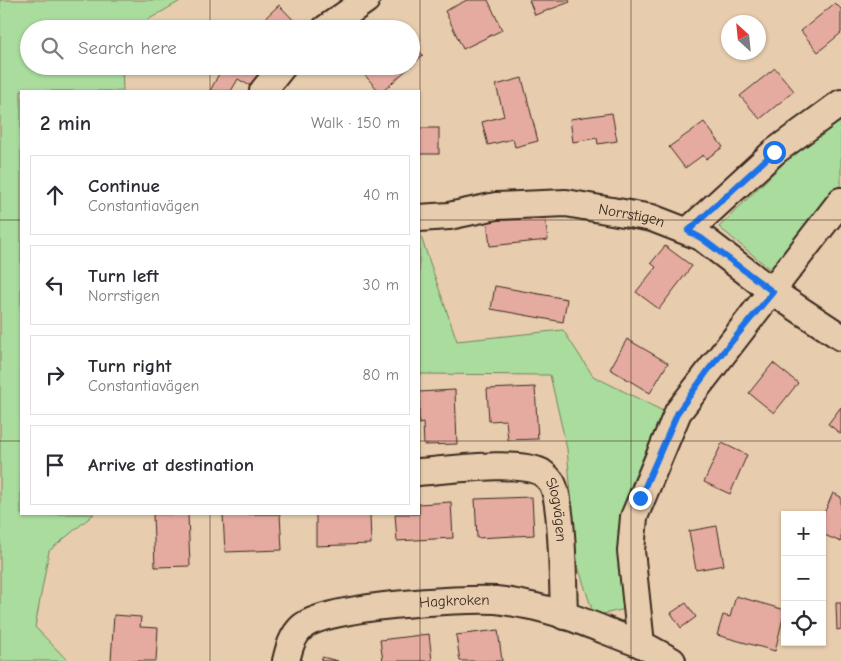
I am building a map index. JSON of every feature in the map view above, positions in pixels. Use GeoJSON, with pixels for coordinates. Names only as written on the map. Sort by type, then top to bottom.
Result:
{"type":"FeatureCollection","features":[{"type":"Feature","properties":{"kind":"street"},"geometry":{"type":"LineString","coordinates":[[337,20],[366,0]]}},
{"type":"Feature","properties":{"kind":"street"},"geometry":{"type":"LineString","coordinates":[[264,90],[276,75]]}},
{"type":"Feature","properties":{"kind":"street"},"geometry":{"type":"LineString","coordinates":[[688,231],[774,152],[841,103]]}},
{"type":"Feature","properties":{"kind":"street"},"geometry":{"type":"LineString","coordinates":[[641,644],[631,551],[634,517],[640,498],[678,412],[709,369],[773,292],[841,201]]}},
{"type":"Feature","properties":{"kind":"street","name":"Norrstigen"},"geometry":{"type":"LineString","coordinates":[[420,218],[449,216],[496,206],[566,203],[652,218],[688,231],[701,238],[773,292],[841,337]]}},
{"type":"Feature","properties":{"kind":"street","name":"Slogvägen"},"geometry":{"type":"LineString","coordinates":[[420,472],[526,468],[542,473],[552,483],[558,507],[564,616]]}},
{"type":"Feature","properties":{"kind":"street","name":"Hagkroken"},"geometry":{"type":"LineString","coordinates":[[286,661],[289,646],[302,627],[315,619],[350,611],[418,603],[495,600],[528,606],[564,616],[641,644],[672,661]]}},
{"type":"Feature","properties":{"kind":"green space"},"geometry":{"type":"Polygon","coordinates":[[[0,0],[182,0],[148,20],[20,20],[20,75],[122,75],[123,90],[20,90],[20,515],[93,515],[49,551],[35,627],[68,661],[0,661],[0,0]]]}},
{"type":"Feature","properties":{"kind":"green space"},"geometry":{"type":"Polygon","coordinates":[[[841,116],[841,184],[771,270],[719,227],[815,132],[841,116]]]}},
{"type":"Feature","properties":{"kind":"green space"},"geometry":{"type":"Polygon","coordinates":[[[420,234],[457,341],[563,330],[593,376],[663,411],[632,483],[618,531],[630,608],[594,616],[577,563],[567,449],[550,375],[420,374],[420,234]]]}},
{"type":"Feature","properties":{"kind":"building"},"geometry":{"type":"Polygon","coordinates":[[[467,0],[488,0],[502,30],[463,49],[445,11],[467,0]]]}},
{"type":"Feature","properties":{"kind":"building"},"geometry":{"type":"Polygon","coordinates":[[[529,0],[569,0],[570,2],[535,15],[529,0]]]}},
{"type":"Feature","properties":{"kind":"building"},"geometry":{"type":"Polygon","coordinates":[[[835,3],[841,9],[841,33],[818,52],[801,31],[835,3]]]}},
{"type":"Feature","properties":{"kind":"building"},"geometry":{"type":"Polygon","coordinates":[[[279,5],[293,20],[263,20],[279,5]]]}},
{"type":"Feature","properties":{"kind":"building"},"geometry":{"type":"Polygon","coordinates":[[[775,68],[794,91],[760,119],[740,96],[775,68]]]}},
{"type":"Feature","properties":{"kind":"building"},"geometry":{"type":"Polygon","coordinates":[[[218,75],[258,75],[252,87],[238,79],[232,90],[211,90],[218,75]]]}},
{"type":"Feature","properties":{"kind":"building"},"geometry":{"type":"Polygon","coordinates":[[[365,75],[401,75],[384,90],[378,90],[365,75]]]}},
{"type":"Feature","properties":{"kind":"building"},"geometry":{"type":"Polygon","coordinates":[[[522,78],[538,141],[515,147],[513,139],[488,145],[482,122],[504,116],[496,85],[522,78]]]}},
{"type":"Feature","properties":{"kind":"building"},"geometry":{"type":"Polygon","coordinates":[[[612,113],[617,141],[598,144],[597,138],[573,142],[570,119],[612,113]]]}},
{"type":"Feature","properties":{"kind":"building"},"geometry":{"type":"Polygon","coordinates":[[[704,122],[723,147],[706,159],[703,155],[685,168],[669,147],[704,122]]]}},
{"type":"Feature","properties":{"kind":"building"},"geometry":{"type":"Polygon","coordinates":[[[420,128],[439,128],[439,154],[420,154],[420,128]]]}},
{"type":"Feature","properties":{"kind":"building"},"geometry":{"type":"Polygon","coordinates":[[[545,215],[548,240],[490,246],[487,221],[545,215]]]}},
{"type":"Feature","properties":{"kind":"building"},"geometry":{"type":"Polygon","coordinates":[[[665,246],[692,266],[659,309],[636,292],[656,267],[651,263],[665,246]]]}},
{"type":"Feature","properties":{"kind":"building"},"geometry":{"type":"Polygon","coordinates":[[[495,286],[567,299],[563,322],[491,309],[495,286]]]}},
{"type":"Feature","properties":{"kind":"building"},"geometry":{"type":"Polygon","coordinates":[[[627,339],[668,363],[650,393],[610,369],[627,339]]]}},
{"type":"Feature","properties":{"kind":"building"},"geometry":{"type":"Polygon","coordinates":[[[773,363],[798,383],[774,413],[749,393],[773,363]]]}},
{"type":"Feature","properties":{"kind":"building"},"geometry":{"type":"Polygon","coordinates":[[[535,387],[538,439],[508,440],[506,420],[489,421],[487,389],[535,387]]]}},
{"type":"Feature","properties":{"kind":"building"},"geometry":{"type":"Polygon","coordinates":[[[455,390],[457,444],[424,445],[423,423],[420,424],[420,392],[455,390]]]}},
{"type":"Feature","properties":{"kind":"building"},"geometry":{"type":"Polygon","coordinates":[[[841,407],[841,434],[828,424],[841,407]]]}},
{"type":"Feature","properties":{"kind":"building"},"geometry":{"type":"Polygon","coordinates":[[[722,443],[747,455],[730,494],[704,482],[722,443]]]}},
{"type":"Feature","properties":{"kind":"building"},"geometry":{"type":"Polygon","coordinates":[[[833,493],[841,497],[841,542],[826,536],[825,511],[833,493]]]}},
{"type":"Feature","properties":{"kind":"building"},"geometry":{"type":"Polygon","coordinates":[[[532,497],[534,535],[477,538],[475,499],[532,497]]]}},
{"type":"Feature","properties":{"kind":"building"},"geometry":{"type":"Polygon","coordinates":[[[451,502],[453,538],[397,541],[395,515],[420,515],[420,504],[451,502]]]}},
{"type":"Feature","properties":{"kind":"building"},"geometry":{"type":"Polygon","coordinates":[[[153,515],[188,515],[190,566],[155,567],[153,515]]]}},
{"type":"Feature","properties":{"kind":"building"},"geometry":{"type":"Polygon","coordinates":[[[223,515],[280,515],[282,550],[225,552],[223,515]]]}},
{"type":"Feature","properties":{"kind":"building"},"geometry":{"type":"Polygon","coordinates":[[[316,515],[370,515],[371,544],[316,546],[316,515]]]}},
{"type":"Feature","properties":{"kind":"building"},"geometry":{"type":"Polygon","coordinates":[[[717,526],[724,565],[696,570],[689,531],[717,526]]]}},
{"type":"Feature","properties":{"kind":"building"},"geometry":{"type":"Polygon","coordinates":[[[736,596],[781,609],[781,626],[775,651],[717,635],[723,615],[730,617],[736,596]]]}},
{"type":"Feature","properties":{"kind":"building"},"geometry":{"type":"Polygon","coordinates":[[[686,603],[696,617],[681,628],[671,613],[686,603]]]}},
{"type":"Feature","properties":{"kind":"building"},"geometry":{"type":"Polygon","coordinates":[[[836,603],[841,603],[841,629],[837,630],[836,603]]]}},
{"type":"Feature","properties":{"kind":"building"},"geometry":{"type":"Polygon","coordinates":[[[114,615],[141,617],[140,627],[158,628],[156,661],[111,661],[114,615]]]}},
{"type":"Feature","properties":{"kind":"building"},"geometry":{"type":"Polygon","coordinates":[[[498,630],[502,661],[460,661],[456,635],[498,630]]]}},
{"type":"Feature","properties":{"kind":"building"},"geometry":{"type":"Polygon","coordinates":[[[429,634],[432,661],[383,661],[380,640],[429,634]]]}},
{"type":"Feature","properties":{"kind":"building"},"geometry":{"type":"Polygon","coordinates":[[[322,657],[338,661],[321,661],[322,657]]]}},
{"type":"Feature","properties":{"kind":"route"},"geometry":{"type":"LineString","coordinates":[[640,498],[678,412],[709,369],[773,292],[701,238],[688,231],[774,152]]}}]}
